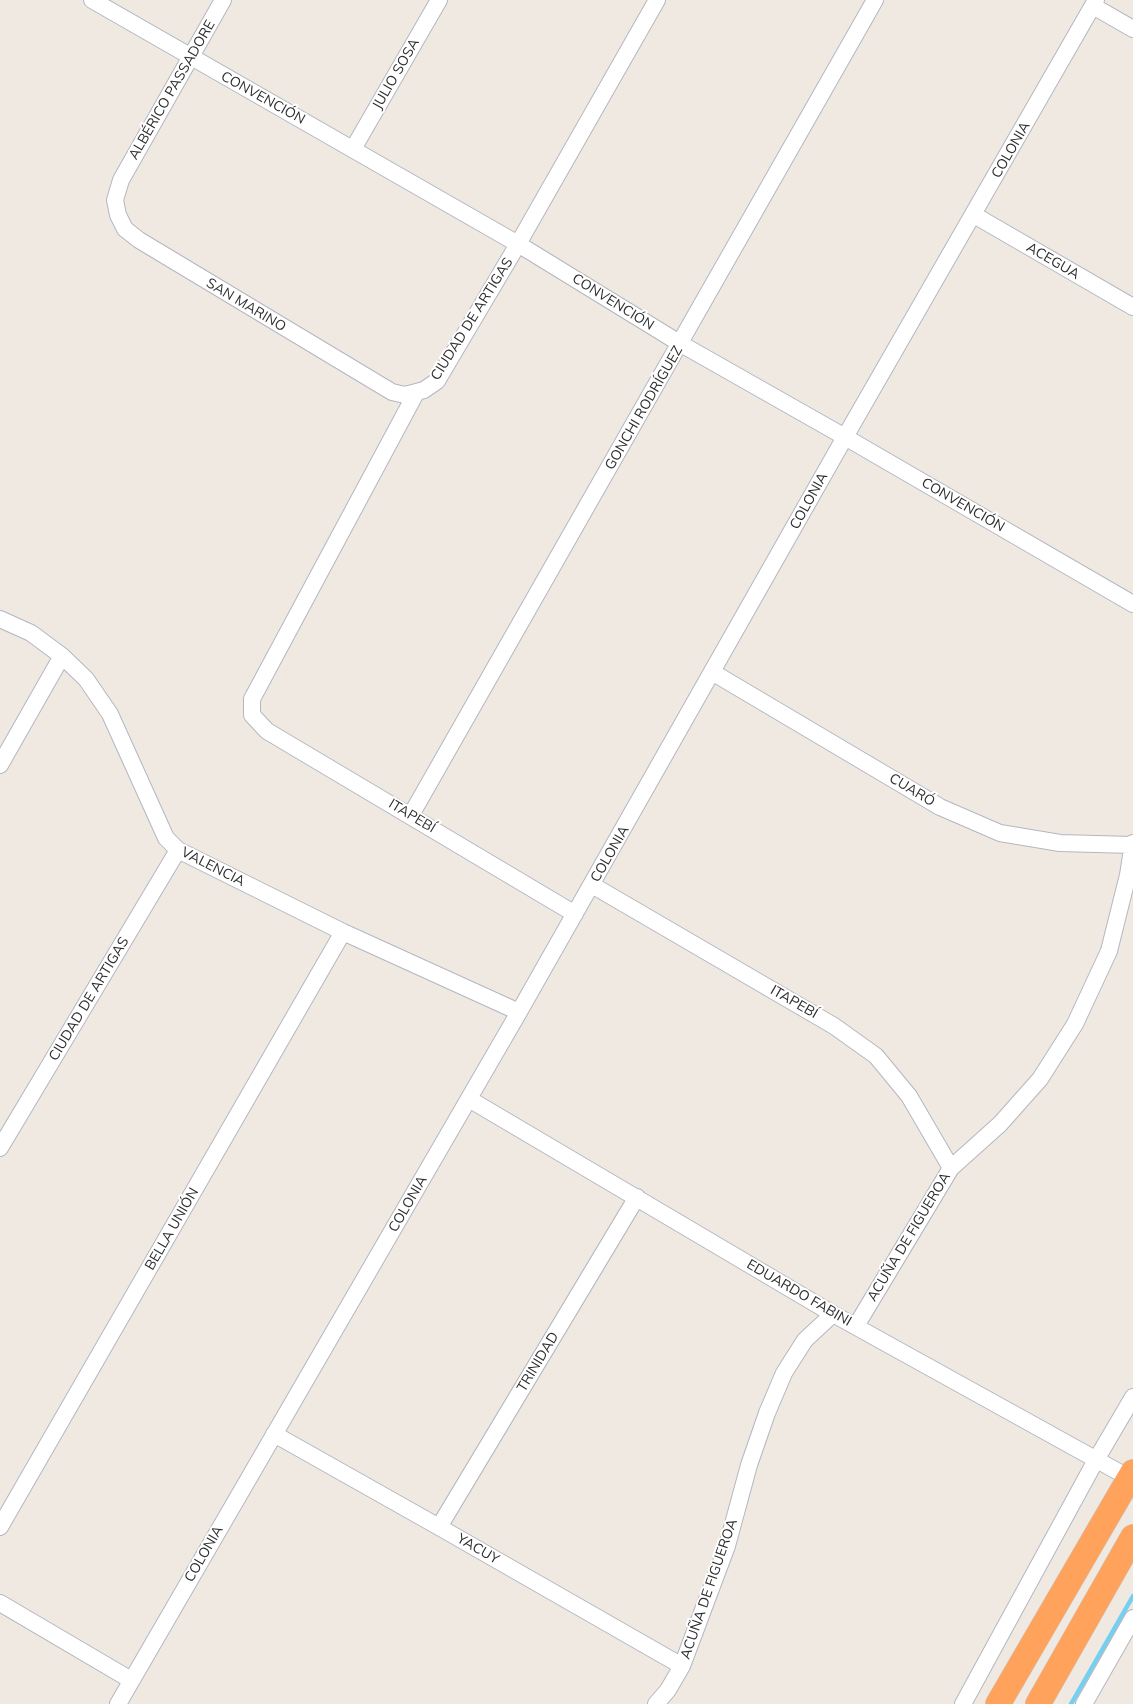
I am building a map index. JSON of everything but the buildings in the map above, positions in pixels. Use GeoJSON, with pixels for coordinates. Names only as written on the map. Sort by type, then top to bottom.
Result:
{"type":"FeatureCollection","features":[{"type":"Feature","properties":{"kind":"highway"},"geometry":{"type":"LineString","coordinates":[[998,1704],[1132,1476]]}},
{"type":"Feature","properties":{"kind":"highway"},"geometry":{"type":"LineString","coordinates":[[1038,1704],[1133,1537]]}},
{"type":"Feature","properties":{"kind":"street","name":"CONVENCIÓN"},"geometry":{"type":"LineString","coordinates":[[92,0],[518,244],[681,344],[1133,604]]}},
{"type":"Feature","properties":{"kind":"street","name":"ALBÉRICO PASSADORE"},"geometry":{"type":"LineString","coordinates":[[121,180],[223,0]]}},
{"type":"Feature","properties":{"kind":"street","name":"JULIO SOSA"},"geometry":{"type":"LineString","coordinates":[[353,149],[439,0]]}},
{"type":"Feature","properties":{"kind":"street","name":"CIUDAD DE ARTIGAS"},"geometry":{"type":"LineString","coordinates":[[252,715],[252,699],[416,393],[424,390],[436,381],[518,244],[657,0]]}},
{"type":"Feature","properties":{"kind":"street","name":"GONCHI RODRÍGUEZ"},"geometry":{"type":"LineString","coordinates":[[411,815],[681,344],[875,0]]}},
{"type":"Feature","properties":{"kind":"street"},"geometry":{"type":"LineString","coordinates":[[1095,3],[1133,29]]}},
{"type":"Feature","properties":{"kind":"street","name":"COLONIA"},"geometry":{"type":"LineString","coordinates":[[118,1704],[592,885],[845,437],[1095,3]]}},
{"type":"Feature","properties":{"kind":"street","name":"SAN MARINO"},"geometry":{"type":"LineString","coordinates":[[121,180],[115,200],[118,215],[125,229],[138,240],[392,392],[405,395],[416,393]]}},
{"type":"Feature","properties":{"kind":"street","name":"ACEGUA"},"geometry":{"type":"LineString","coordinates":[[974,215],[1133,307]]}},
{"type":"Feature","properties":{"kind":"street","name":"VALENCIA"},"geometry":{"type":"LineString","coordinates":[[0,619],[31,633],[62,656],[86,679],[110,714],[166,838],[178,850],[343,932],[519,1012]]}},
{"type":"Feature","properties":{"kind":"street"},"geometry":{"type":"LineString","coordinates":[[0,765],[62,656]]}},
{"type":"Feature","properties":{"kind":"street","name":"CUARÓ"},"geometry":{"type":"LineString","coordinates":[[712,672],[940,807],[1000,833],[1060,843],[1132,844]]}},
{"type":"Feature","properties":{"kind":"street","name":"ITAPEBÍ"},"geometry":{"type":"LineString","coordinates":[[252,715],[267,731],[575,914]]}},
{"type":"Feature","properties":{"kind":"street","name":"ACUÑA DE FIGUEROA"},"geometry":{"type":"LineString","coordinates":[[856,1326],[951,1168],[1000,1124],[1040,1079],[1075,1024],[1109,951],[1128,875],[1132,844]]}},
{"type":"Feature","properties":{"kind":"street","name":"CIUDAD DE ARTIGAS"},"geometry":{"type":"LineString","coordinates":[[0,1148],[178,850]]}},
{"type":"Feature","properties":{"kind":"street","name":"ITAPEBÍ"},"geometry":{"type":"LineString","coordinates":[[592,885],[834,1026],[876,1056],[909,1096],[951,1168]]}},
{"type":"Feature","properties":{"kind":"street","name":"BELLA UNIÓN"},"geometry":{"type":"LineString","coordinates":[[0,1527],[343,932]]}},
{"type":"Feature","properties":{"kind":"street","name":"EDUARDO FABINI"},"geometry":{"type":"LineString","coordinates":[[469,1099],[834,1314],[1096,1460],[1132,1476]]}},
{"type":"Feature","properties":{"kind":"street","name":"TRINIDAD"},"geometry":{"type":"LineString","coordinates":[[439,1527],[637,1197]]}},
{"type":"Feature","properties":{"kind":"street","name":"ACUÑA DE FIGUEROA"},"geometry":{"type":"LineString","coordinates":[[656,1704],[668,1690],[682,1666],[727,1546],[749,1465],[784,1372],[805,1340],[834,1314]]}},
{"type":"Feature","properties":{"kind":"street"},"geometry":{"type":"LineString","coordinates":[[963,1704],[1096,1460],[1133,1397]]}},
{"type":"Feature","properties":{"kind":"street","name":"YACUY"},"geometry":{"type":"LineString","coordinates":[[274,1434],[682,1666]]}},
{"type":"Feature","properties":{"kind":"street"},"geometry":{"type":"LineString","coordinates":[[0,1603],[131,1680]]}},
{"type":"Feature","properties":{"kind":"street"},"geometry":{"type":"LineString","coordinates":[[1084,1704],[1133,1618]]}},
{"type":"Feature","properties":{"kind":"waterway"},"geometry":{"type":"LineString","coordinates":[[1071,1704],[1133,1596]]}}]}
